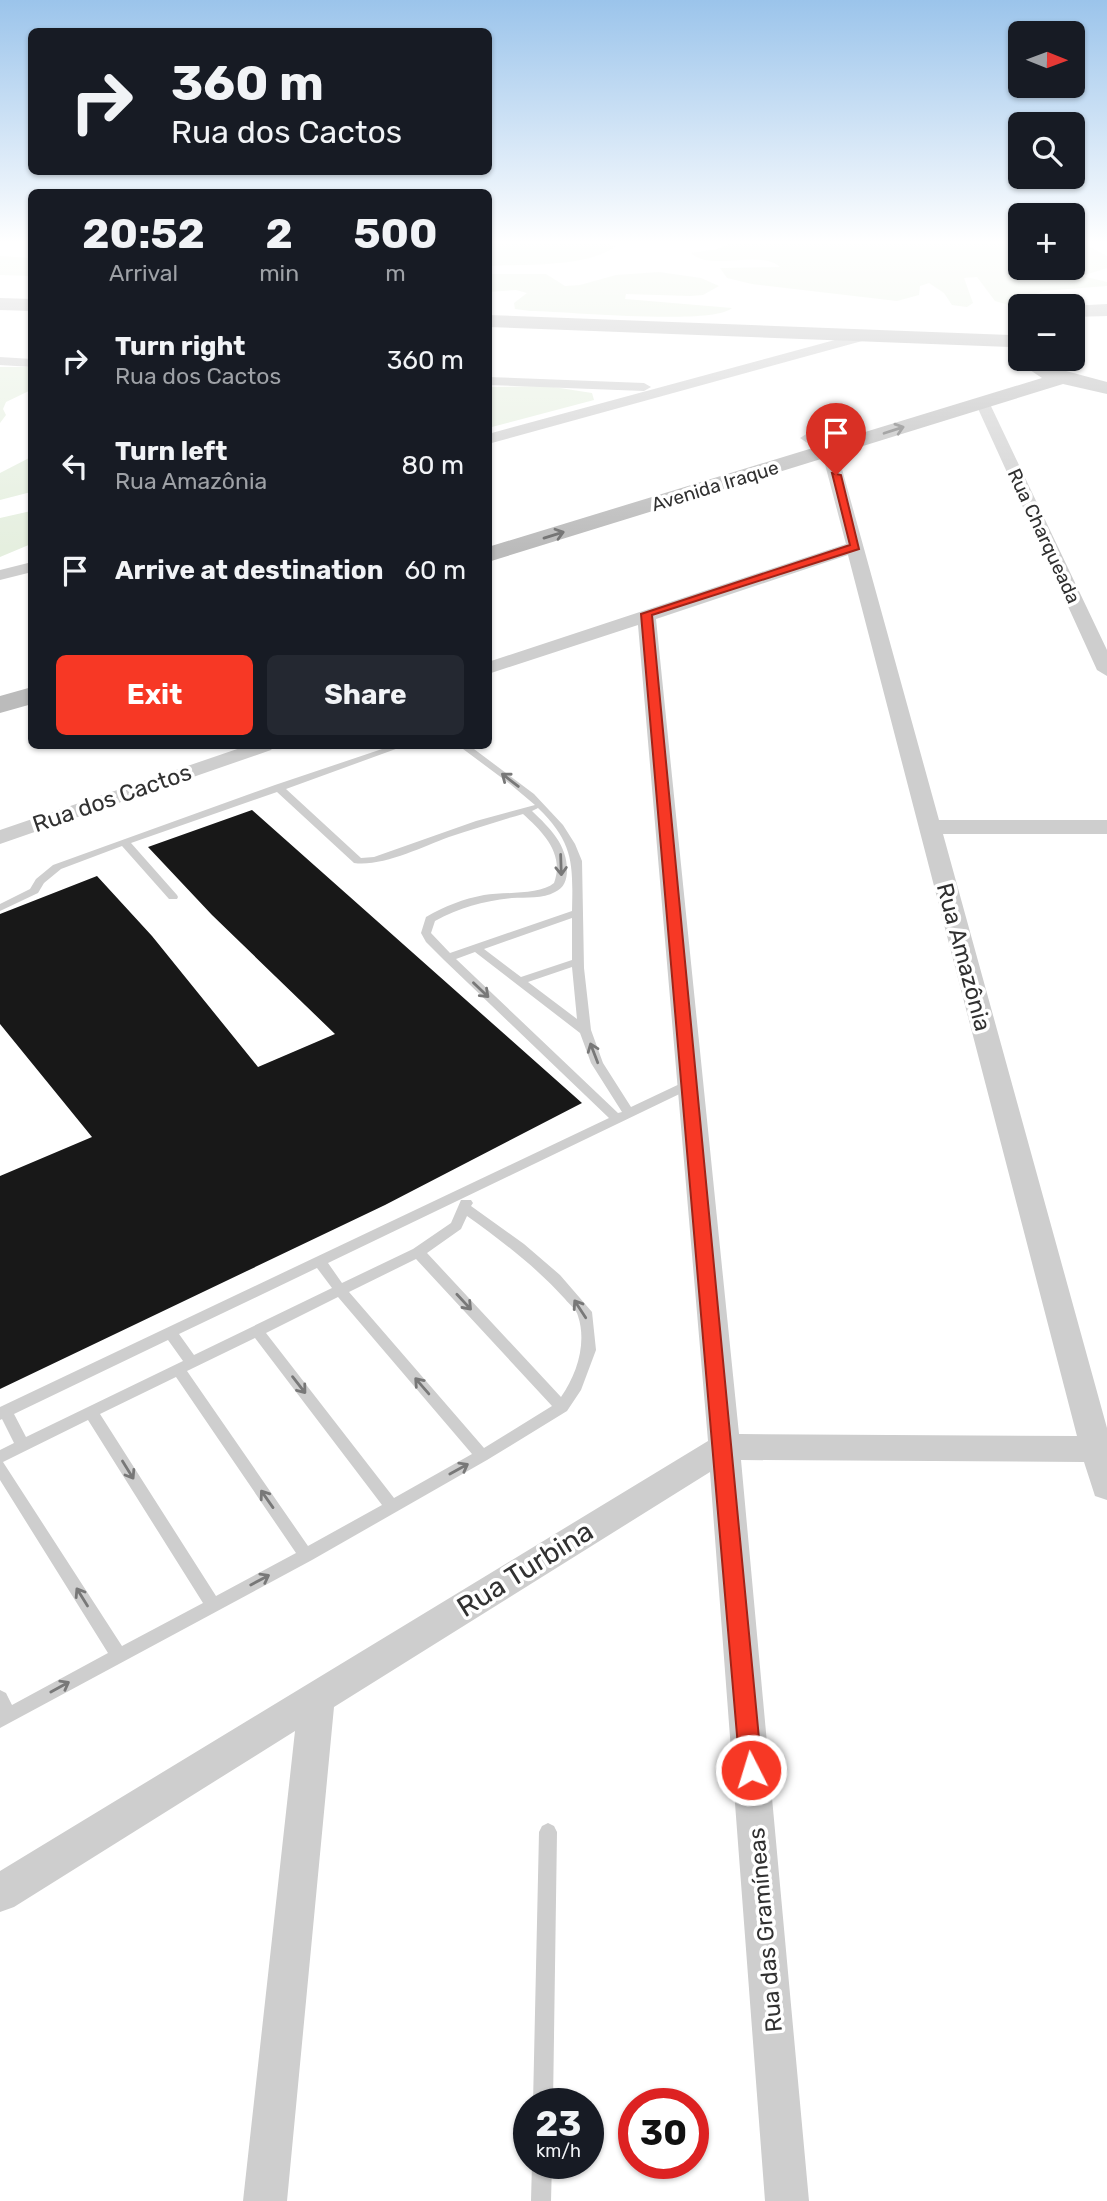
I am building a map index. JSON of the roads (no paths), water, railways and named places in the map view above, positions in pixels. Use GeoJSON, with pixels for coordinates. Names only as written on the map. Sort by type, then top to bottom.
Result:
{"type":"FeatureCollection","features":[{"type":"Feature","properties":{"kind":"street"},"geometry":{"type":"LineString","coordinates":[[492,438],[832,345]]}},
{"type":"Feature","properties":{"kind":"street"},"geometry":{"type":"LineString","coordinates":[[968,345],[1008,349]]}},
{"type":"Feature","properties":{"kind":"street","name":"Avenida Iraque"},"geometry":{"type":"LineString","coordinates":[[492,533],[808,438],[1008,356]]}},
{"type":"Feature","properties":{"kind":"street"},"geometry":{"type":"LineString","coordinates":[[0,361],[28,362]]}},
{"type":"Feature","properties":{"kind":"street"},"geometry":{"type":"LineString","coordinates":[[1052,371],[1062,378],[1107,388]]}},
{"type":"Feature","properties":{"kind":"street","name":"Avenida Iraque"},"geometry":{"type":"LineString","coordinates":[[492,554],[1062,378]]}},
{"type":"Feature","properties":{"kind":"street"},"geometry":{"type":"LineString","coordinates":[[492,381],[670,388]]}},
{"type":"Feature","properties":{"kind":"street","name":"Rua Charqueada"},"geometry":{"type":"LineString","coordinates":[[982,402],[1107,670]]}},
{"type":"Feature","properties":{"kind":"street"},"geometry":{"type":"LineString","coordinates":[[808,438],[829,452]]}},
{"type":"Feature","properties":{"kind":"street","name":"Rua Amazônia"},"geometry":{"type":"LineString","coordinates":[[829,452],[929,827],[1102,1449],[1107,1487]]}},
{"type":"Feature","properties":{"kind":"street"},"geometry":{"type":"LineString","coordinates":[[492,667],[855,547]]}},
{"type":"Feature","properties":{"kind":"street"},"geometry":{"type":"LineString","coordinates":[[0,575],[28,567]]}},
{"type":"Feature","properties":{"kind":"street","name":"Rua das Gramíneas"},"geometry":{"type":"LineString","coordinates":[[646,614],[724,1447],[787,2201]]}},
{"type":"Feature","properties":{"kind":"street"},"geometry":{"type":"LineString","coordinates":[[0,683],[28,675]]}},
{"type":"Feature","properties":{"kind":"street"},"geometry":{"type":"LineString","coordinates":[[0,705],[28,696]]}},
{"type":"Feature","properties":{"kind":"street","name":"Rua dos Cactos"},"geometry":{"type":"LineString","coordinates":[[0,837],[255,749]]}},
{"type":"Feature","properties":{"kind":"street"},"geometry":{"type":"LineString","coordinates":[[929,827],[1107,827]]}},
{"type":"Feature","properties":{"kind":"street"},"geometry":{"type":"LineString","coordinates":[[724,1447],[1102,1449]]}},
{"type":"Feature","properties":{"kind":"street","name":"Rua Turbina"},"geometry":{"type":"LineString","coordinates":[[0,1893],[724,1447]]}},
{"type":"Feature","properties":{"kind":"street"},"geometry":{"type":"LineString","coordinates":[[265,2201],[317,1697]]}},
{"type":"Feature","properties":{"kind":"lane"},"geometry":{"type":"LineString","coordinates":[[0,908],[34,891],[40,881],[57,867],[390,749]]}},
{"type":"Feature","properties":{"kind":"lane"},"geometry":{"type":"LineString","coordinates":[[468,749],[540,806],[563,831],[573,847],[577,861],[579,961],[585,1031],[622,1115]]}},
{"type":"Feature","properties":{"kind":"lane"},"geometry":{"type":"LineString","coordinates":[[278,787],[359,862],[376,860],[540,806]]}},
{"type":"Feature","properties":{"kind":"lane"},"geometry":{"type":"LineString","coordinates":[[525,810],[557,844],[563,856],[562,881],[556,889],[547,892],[484,896],[466,901],[429,919],[426,933],[449,958],[622,1115]]}},
{"type":"Feature","properties":{"kind":"lane"},"geometry":{"type":"LineString","coordinates":[[124,842],[173,897]]}},
{"type":"Feature","properties":{"kind":"lane"},"geometry":{"type":"LineString","coordinates":[[449,958],[579,912]]}},
{"type":"Feature","properties":{"kind":"lane"},"geometry":{"type":"LineString","coordinates":[[476,948],[585,1031]]}},
{"type":"Feature","properties":{"kind":"lane"},"geometry":{"type":"LineString","coordinates":[[519,981],[579,961]]}},
{"type":"Feature","properties":{"kind":"lane"},"geometry":{"type":"LineString","coordinates":[[23,1446],[3,1413],[690,1084]]}},
{"type":"Feature","properties":{"kind":"lane"},"geometry":{"type":"LineString","coordinates":[[0,1457],[418,1252],[456,1226],[465,1208],[469,1189]]}},
{"type":"Feature","properties":{"kind":"lane"},"geometry":{"type":"LineString","coordinates":[[0,1698],[5,1718],[306,1555],[482,1456],[562,1406],[574,1390],[589,1350],[585,1312],[555,1279],[519,1247],[465,1208]]}},
{"type":"Feature","properties":{"kind":"lane"},"geometry":{"type":"LineString","coordinates":[[418,1252],[562,1406]]}},
{"type":"Feature","properties":{"kind":"lane"},"geometry":{"type":"LineString","coordinates":[[320,1262],[340,1290],[482,1456]]}},
{"type":"Feature","properties":{"kind":"lane"},"geometry":{"type":"LineString","coordinates":[[257,1331],[392,1506]]}},
{"type":"Feature","properties":{"kind":"lane"},"geometry":{"type":"LineString","coordinates":[[171,1333],[185,1366],[306,1555]]}},
{"type":"Feature","properties":{"kind":"lane"},"geometry":{"type":"LineString","coordinates":[[91,1412],[213,1605]]}},
{"type":"Feature","properties":{"kind":"lane"},"geometry":{"type":"LineString","coordinates":[[0,1467],[118,1655]]}},
{"type":"Feature","properties":{"kind":"lane"},"geometry":{"type":"LineString","coordinates":[[543,2088],[548,1832]]}},
{"type":"Feature","properties":{"kind":"lane"},"geometry":{"type":"LineString","coordinates":[[541,2201],[542,2179]]}}]}
